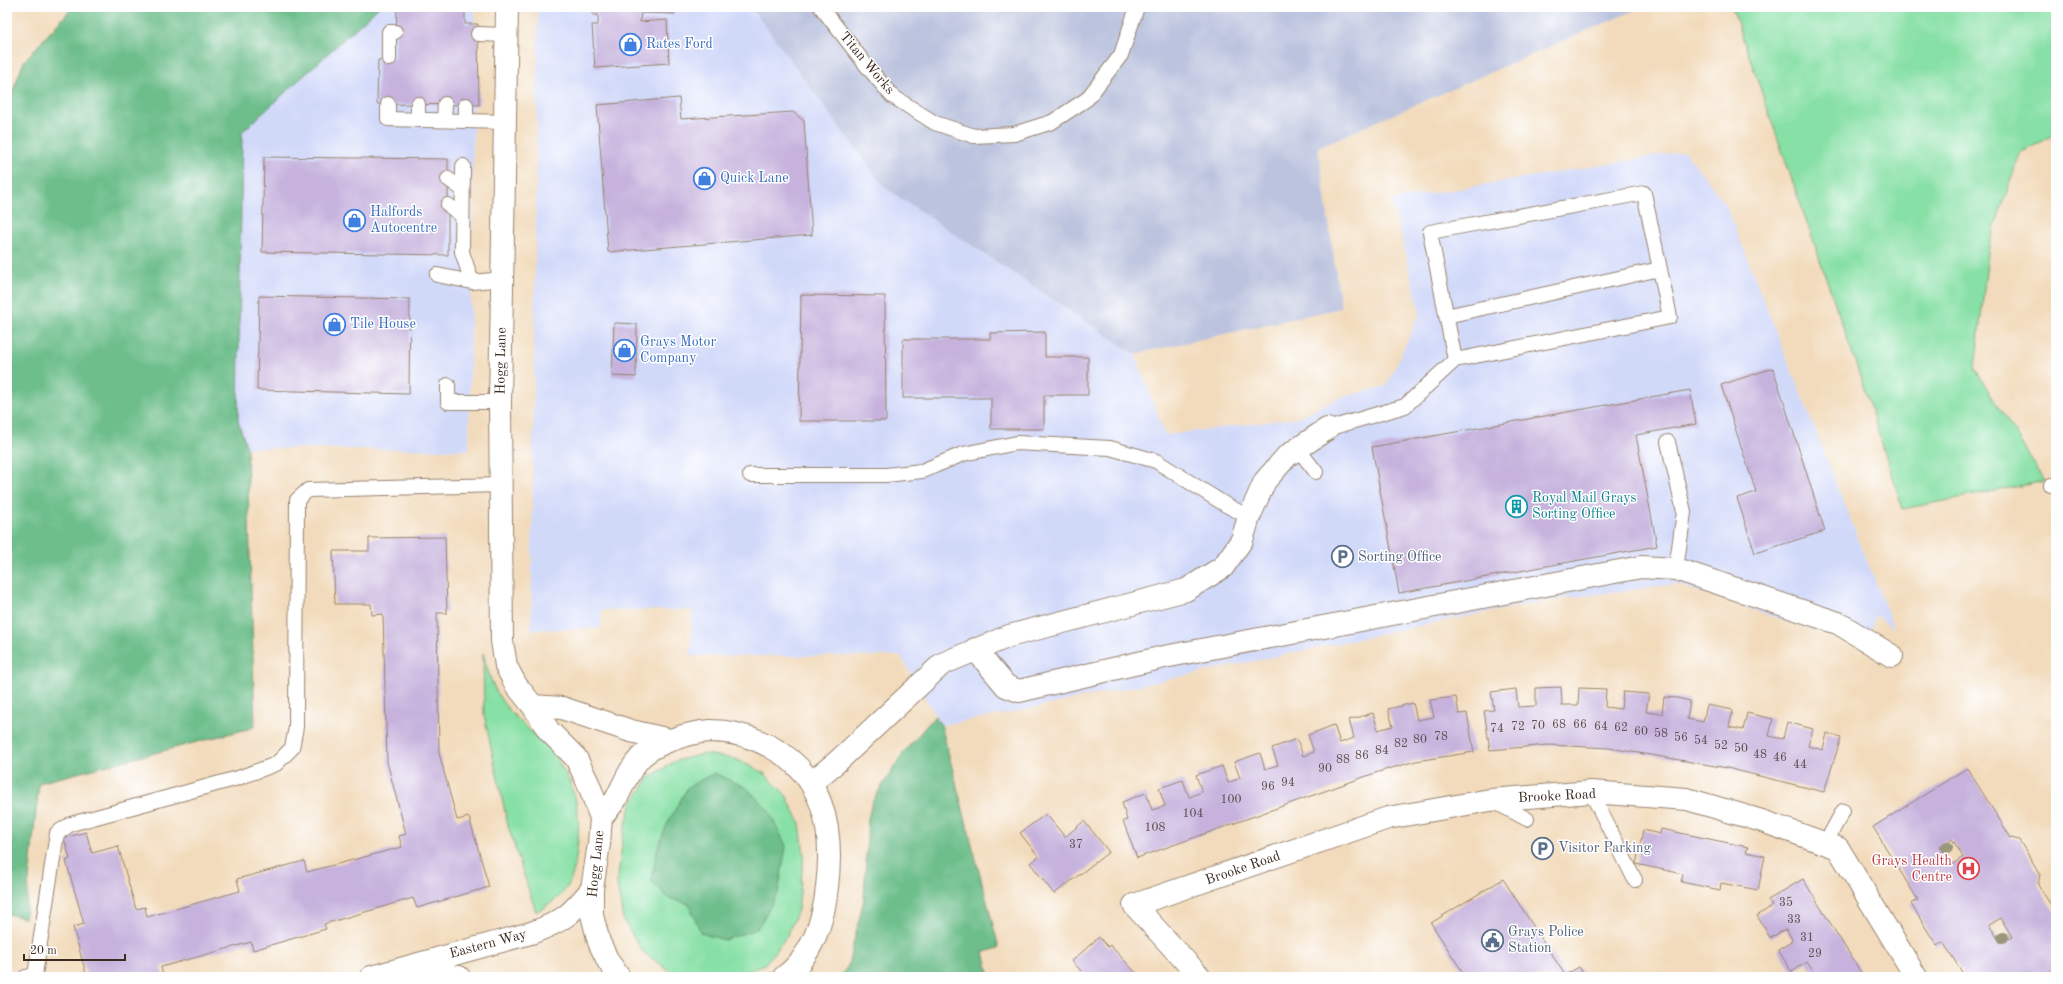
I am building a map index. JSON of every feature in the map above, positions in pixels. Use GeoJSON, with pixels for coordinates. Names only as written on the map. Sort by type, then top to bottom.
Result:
{"type":"FeatureCollection","features":[{"type":"Feature","properties":{"kind":"street","name":"Hogg Lane"},"geometry":{"type":"LineString","coordinates":[[506,7],[500,402],[502,641],[506,666],[516,685],[533,706],[549,731],[576,758],[589,785],[601,818],[599,844],[592,889],[592,915],[599,942],[608,961],[619,977]]}},
{"type":"Feature","properties":{"kind":"street"},"geometry":{"type":"LineString","coordinates":[[811,783],[838,761],[942,664],[1009,636],[1186,590],[1222,568],[1242,540],[1249,517],[1265,481],[1287,456],[1327,429]]}},
{"type":"Feature","properties":{"kind":"street"},"geometry":{"type":"LineString","coordinates":[[975,649],[1006,686],[1019,691],[1172,655],[1641,567],[1676,569],[1838,623],[1892,656]]}},
{"type":"Feature","properties":{"kind":"street","name":"Hogg Lane"},"geometry":{"type":"LineString","coordinates":[[533,706],[562,708],[631,731],[670,740]]}},
{"type":"Feature","properties":{"kind":"street","name":"Hogg Lane"},"geometry":{"type":"LineString","coordinates":[[601,818],[616,800],[627,776],[641,757],[670,740],[704,731],[723,731],[754,738],[782,753],[797,764],[811,783],[824,809],[829,839],[829,872],[826,904],[816,936],[801,960],[784,977]]}},
{"type":"Feature","properties":{"kind":"street","name":"Brooke Road"},"geometry":{"type":"LineString","coordinates":[[1200,977],[1134,905],[1388,818],[1490,800],[1591,792],[1687,799],[1762,821],[1838,848],[1916,977]]}},
{"type":"Feature","properties":{"kind":"street","name":"Eastern Way"},"geometry":{"type":"LineString","coordinates":[[371,977],[552,926],[571,914],[592,889]]}},
{"type":"Feature","properties":{"kind":"street","name":"Eastern Way"},"geometry":{"type":"LineString","coordinates":[[412,977],[439,975],[459,977]]}},
{"type":"Feature","properties":{"kind":"lane","name":"Titan Works"},"geometry":{"type":"LineString","coordinates":[[821,7],[892,96],[935,123],[974,136],[1014,134],[1046,124],[1052,122],[1087,99],[1120,55],[1137,7]]}},
{"type":"Feature","properties":{"kind":"lane"},"geometry":{"type":"LineString","coordinates":[[389,60],[389,32],[395,32]]}},
{"type":"Feature","properties":{"kind":"lane"},"geometry":{"type":"LineString","coordinates":[[478,34],[506,35]]}},
{"type":"Feature","properties":{"kind":"lane"},"geometry":{"type":"LineString","coordinates":[[388,104],[388,119],[505,122]]}},
{"type":"Feature","properties":{"kind":"lane"},"geometry":{"type":"LineString","coordinates":[[418,104],[418,120]]}},
{"type":"Feature","properties":{"kind":"lane"},"geometry":{"type":"LineString","coordinates":[[444,120],[445,104]]}},
{"type":"Feature","properties":{"kind":"lane"},"geometry":{"type":"LineString","coordinates":[[466,105],[466,121]]}},
{"type":"Feature","properties":{"kind":"lane"},"geometry":{"type":"LineString","coordinates":[[463,166],[462,252],[472,282]]}},
{"type":"Feature","properties":{"kind":"lane"},"geometry":{"type":"LineString","coordinates":[[448,179],[462,189]]}},
{"type":"Feature","properties":{"kind":"lane"},"geometry":{"type":"LineString","coordinates":[[1327,429],[1404,406],[1455,360],[1670,317],[1644,193],[1430,232],[1455,360]]}},
{"type":"Feature","properties":{"kind":"lane"},"geometry":{"type":"LineString","coordinates":[[448,205],[462,216]]}},
{"type":"Feature","properties":{"kind":"lane"},"geometry":{"type":"LineString","coordinates":[[1446,316],[1660,269]]}},
{"type":"Feature","properties":{"kind":"lane"},"geometry":{"type":"LineString","coordinates":[[437,275],[472,282],[503,279]]}},
{"type":"Feature","properties":{"kind":"lane"},"geometry":{"type":"LineString","coordinates":[[448,384],[448,402],[500,402]]}},
{"type":"Feature","properties":{"kind":"lane"},"geometry":{"type":"LineString","coordinates":[[1668,442],[1684,512],[1676,569]]}},
{"type":"Feature","properties":{"kind":"lane"},"geometry":{"type":"LineString","coordinates":[[750,475],[886,475],[922,471],[963,454],[1017,443],[1110,448],[1156,461],[1226,505],[1249,517]]}},
{"type":"Feature","properties":{"kind":"lane"},"geometry":{"type":"LineString","coordinates":[[1298,449],[1316,472]]}},
{"type":"Feature","properties":{"kind":"lane"},"geometry":{"type":"LineString","coordinates":[[24,977],[35,975],[57,833],[71,824],[238,778],[276,764],[292,748],[296,727],[297,500],[308,490],[501,485]]}},
{"type":"Feature","properties":{"kind":"lane"},"geometry":{"type":"LineString","coordinates":[[1591,792],[1635,880]]}},
{"type":"Feature","properties":{"kind":"lane"},"geometry":{"type":"LineString","coordinates":[[1490,800],[1527,819]]}},
{"type":"Feature","properties":{"kind":"lane"},"geometry":{"type":"LineString","coordinates":[[1825,844],[1843,811]]}},
{"type":"Feature","properties":{"kind":"shaded area"},"geometry":{"type":"Polygon","coordinates":[[[379,7],[475,7],[469,450],[247,448],[238,421],[242,132],[379,7]]]}},
{"type":"Feature","properties":{"kind":"shaded area"},"geometry":{"type":"Polygon","coordinates":[[[538,7],[751,7],[884,187],[1135,354],[1165,435],[1296,418],[1336,399],[1386,386],[1420,313],[1392,200],[1685,151],[1726,205],[1894,629],[1876,615],[1864,647],[1676,584],[1553,600],[1452,619],[1005,714],[941,725],[900,656],[691,656],[692,610],[602,610],[601,628],[531,630],[538,7]]]}},
{"type":"Feature","properties":{"kind":"shaded area"},"geometry":{"type":"Polygon","coordinates":[[[751,7],[1642,7],[1318,147],[1341,308],[1135,354],[884,187],[751,7]]]}},
{"type":"Feature","properties":{"kind":"green space"},"geometry":{"type":"Polygon","coordinates":[[[73,7],[379,7],[242,132],[238,421],[247,448],[255,727],[39,783],[25,918],[7,914],[7,107],[24,61],[73,7]]]}},
{"type":"Feature","properties":{"kind":"green space"},"geometry":{"type":"Polygon","coordinates":[[[1732,7],[2056,7],[2056,134],[2020,153],[1989,245],[1975,369],[2045,481],[1903,509],[1855,361],[1732,7]]]}},
{"type":"Feature","properties":{"kind":"green space"},"geometry":{"type":"Polygon","coordinates":[[[483,653],[494,687],[500,698],[516,718],[552,751],[570,784],[577,805],[579,826],[578,838],[575,862],[570,881],[562,894],[536,912],[508,826],[484,715],[483,653]]]}},
{"type":"Feature","properties":{"kind":"green space"},"geometry":{"type":"Polygon","coordinates":[[[935,716],[941,725],[999,948],[984,952],[990,977],[840,977],[848,966],[864,899],[868,819],[872,802],[903,753],[935,716]]]}},
{"type":"Feature","properties":{"kind":"green space"},"geometry":{"type":"Polygon","coordinates":[[[704,754],[736,759],[764,773],[786,795],[800,823],[804,854],[798,910],[787,936],[765,964],[740,975],[731,977],[689,977],[671,972],[643,952],[623,920],[617,884],[623,836],[631,804],[649,778],[675,761],[704,754]]]}},
{"type":"Feature","properties":{"kind":"green space"},"geometry":{"type":"Polygon","coordinates":[[[714,773],[747,788],[769,811],[786,846],[778,893],[757,929],[724,940],[701,933],[689,904],[668,898],[652,882],[656,853],[667,824],[688,787],[714,773]]]}},
{"type":"Feature","properties":{"kind":"building"},"geometry":{"type":"Polygon","coordinates":[[[397,7],[465,7],[465,24],[478,24],[479,105],[377,104],[378,60],[395,59],[397,7]]]}},
{"type":"Feature","properties":{"kind":"building","name":"Rates Ford"},"geometry":{"type":"Polygon","coordinates":[[[593,7],[674,7],[674,14],[641,13],[640,22],[667,20],[669,63],[595,68],[592,25],[598,25],[598,15],[593,15],[593,7]]]}},
{"type":"Feature","properties":{"kind":"building","name":"Quick Lane"},"geometry":{"type":"Polygon","coordinates":[[[679,98],[681,119],[793,112],[804,121],[812,235],[608,252],[597,105],[679,98]]]}},
{"type":"Feature","properties":{"kind":"building","name":"Halfords Autocentre"},"geometry":{"type":"Polygon","coordinates":[[[264,157],[448,159],[448,255],[262,252],[264,157]]]}},
{"type":"Feature","properties":{"kind":"building"},"geometry":{"type":"Polygon","coordinates":[[[801,295],[885,296],[886,421],[799,421],[801,295]]]}},
{"type":"Feature","properties":{"kind":"building","name":"Tile House"},"geometry":{"type":"Polygon","coordinates":[[[259,296],[410,299],[409,394],[257,390],[259,296]]]}},
{"type":"Feature","properties":{"kind":"building","name":"Grays Motor Company"},"geometry":{"type":"Polygon","coordinates":[[[614,323],[637,324],[636,377],[612,376],[614,323]]]}},
{"type":"Feature","properties":{"kind":"building"},"geometry":{"type":"Polygon","coordinates":[[[1045,332],[1045,357],[1088,357],[1088,395],[1044,395],[1044,429],[991,429],[991,398],[903,398],[903,339],[990,339],[990,333],[1045,332]]]}},
{"type":"Feature","properties":{"kind":"building"},"geometry":{"type":"Polygon","coordinates":[[[1773,368],[1825,531],[1755,553],[1737,498],[1756,492],[1721,385],[1773,368]]]}},
{"type":"Feature","properties":{"kind":"building","name":"Royal Mail Grays Sorting Office"},"geometry":{"type":"Polygon","coordinates":[[[1690,390],[1696,424],[1636,435],[1657,546],[1399,593],[1372,447],[1690,390]]]}},
{"type":"Feature","properties":{"kind":"building"},"geometry":{"type":"Polygon","coordinates":[[[445,537],[447,613],[437,613],[439,753],[457,820],[469,817],[489,887],[417,908],[413,898],[324,924],[326,929],[253,950],[251,942],[161,967],[163,976],[159,977],[87,977],[73,927],[84,924],[66,861],[70,859],[64,838],[86,832],[92,853],[118,846],[136,909],[145,907],[147,917],[240,891],[237,879],[304,861],[307,872],[402,847],[399,836],[406,834],[387,762],[383,614],[372,615],[371,604],[335,604],[333,551],[369,551],[369,538],[445,537]]]}},
{"type":"Feature","properties":{"kind":"building"},"geometry":{"type":"Polygon","coordinates":[[[1561,687],[1562,705],[1578,705],[1579,688],[1606,689],[1605,707],[1621,709],[1623,692],[1649,694],[1646,712],[1662,714],[1664,697],[1677,698],[1690,701],[1687,719],[1703,722],[1707,705],[1733,710],[1729,727],[1743,730],[1747,713],[1773,719],[1769,736],[1783,739],[1787,722],[1813,729],[1808,746],[1823,750],[1827,733],[1841,738],[1824,792],[1727,768],[1609,748],[1549,745],[1490,750],[1484,711],[1494,710],[1491,692],[1516,689],[1518,707],[1536,706],[1536,688],[1561,687]]]}},
{"type":"Feature","properties":{"kind":"building"},"geometry":{"type":"Polygon","coordinates":[[[1456,697],[1459,714],[1467,713],[1474,752],[1416,761],[1378,772],[1137,858],[1123,821],[1127,820],[1122,802],[1146,793],[1152,810],[1165,806],[1159,788],[1183,780],[1189,797],[1202,792],[1196,775],[1222,766],[1228,783],[1240,778],[1234,762],[1260,753],[1265,769],[1278,765],[1272,748],[1297,739],[1303,756],[1314,752],[1308,735],[1334,725],[1340,743],[1354,738],[1349,720],[1373,713],[1378,730],[1393,726],[1388,709],[1413,703],[1417,720],[1434,717],[1430,700],[1456,697]]]}},
{"type":"Feature","properties":{"kind":"building","name":"Grays Health Centre"},"geometry":{"type":"Polygon","coordinates":[[[1967,768],[2011,838],[2019,840],[2040,874],[2038,885],[2056,913],[2056,968],[2041,977],[1965,977],[1943,942],[1937,946],[1911,904],[1918,900],[1873,827],[1967,768]],[[1952,839],[1940,846],[1951,865],[1963,857],[1952,839]],[[2001,918],[1989,925],[2001,943],[2012,937],[2001,918]]]}},
{"type":"Feature","properties":{"kind":"building"},"geometry":{"type":"Polygon","coordinates":[[[1046,814],[1065,837],[1084,821],[1109,852],[1054,894],[1030,863],[1039,857],[1020,833],[1046,814]]]}},
{"type":"Feature","properties":{"kind":"building"},"geometry":{"type":"Polygon","coordinates":[[[1661,829],[1748,847],[1746,852],[1765,856],[1758,890],[1721,883],[1720,890],[1681,882],[1683,874],[1636,864],[1643,830],[1660,834],[1661,829]]]}},
{"type":"Feature","properties":{"kind":"building","name":"Grays Police Station"},"geometry":{"type":"Polygon","coordinates":[[[1503,879],[1565,975],[1579,967],[1586,977],[1466,977],[1431,923],[1503,879]]]}},
{"type":"Feature","properties":{"kind":"building"},"geometry":{"type":"Polygon","coordinates":[[[1803,879],[1864,977],[1810,977],[1815,974],[1807,962],[1792,972],[1778,950],[1793,941],[1786,929],[1770,938],[1757,916],[1772,906],[1768,900],[1803,879]]]}},
{"type":"Feature","properties":{"kind":"building"},"geometry":{"type":"Polygon","coordinates":[[[1099,937],[1108,947],[1110,945],[1140,977],[1075,977],[1081,971],[1072,961],[1099,937]]]}},
{"type":"Feature","properties":{"kind":"place","name":"Rates Ford"},"geometry":{"type":"Point","coordinates":[631,44]}},
{"type":"Feature","properties":{"kind":"place","name":"Quick Lane"},"geometry":{"type":"Point","coordinates":[705,178]}},
{"type":"Feature","properties":{"kind":"place","name":"Halfords Autocentre"},"geometry":{"type":"Point","coordinates":[355,220]}},
{"type":"Feature","properties":{"kind":"place","name":"Tile House"},"geometry":{"type":"Point","coordinates":[334,324]}},
{"type":"Feature","properties":{"kind":"place","name":"Grays Motor Company"},"geometry":{"type":"Point","coordinates":[625,350]}},
{"type":"Feature","properties":{"kind":"place","name":"Royal Mail Grays Sorting Office"},"geometry":{"type":"Point","coordinates":[1516,506]}},
{"type":"Feature","properties":{"kind":"place","name":"Sorting Office"},"geometry":{"type":"Point","coordinates":[1342,557]}},
{"type":"Feature","properties":{"kind":"place","name":"Visitor Parking"},"geometry":{"type":"Point","coordinates":[1543,848]}},
{"type":"Feature","properties":{"kind":"place","name":"Grays Health Centre"},"geometry":{"type":"Point","coordinates":[1968,869]}},
{"type":"Feature","properties":{"kind":"place","name":"Grays Police Station"},"geometry":{"type":"Point","coordinates":[1493,940]}}]}
